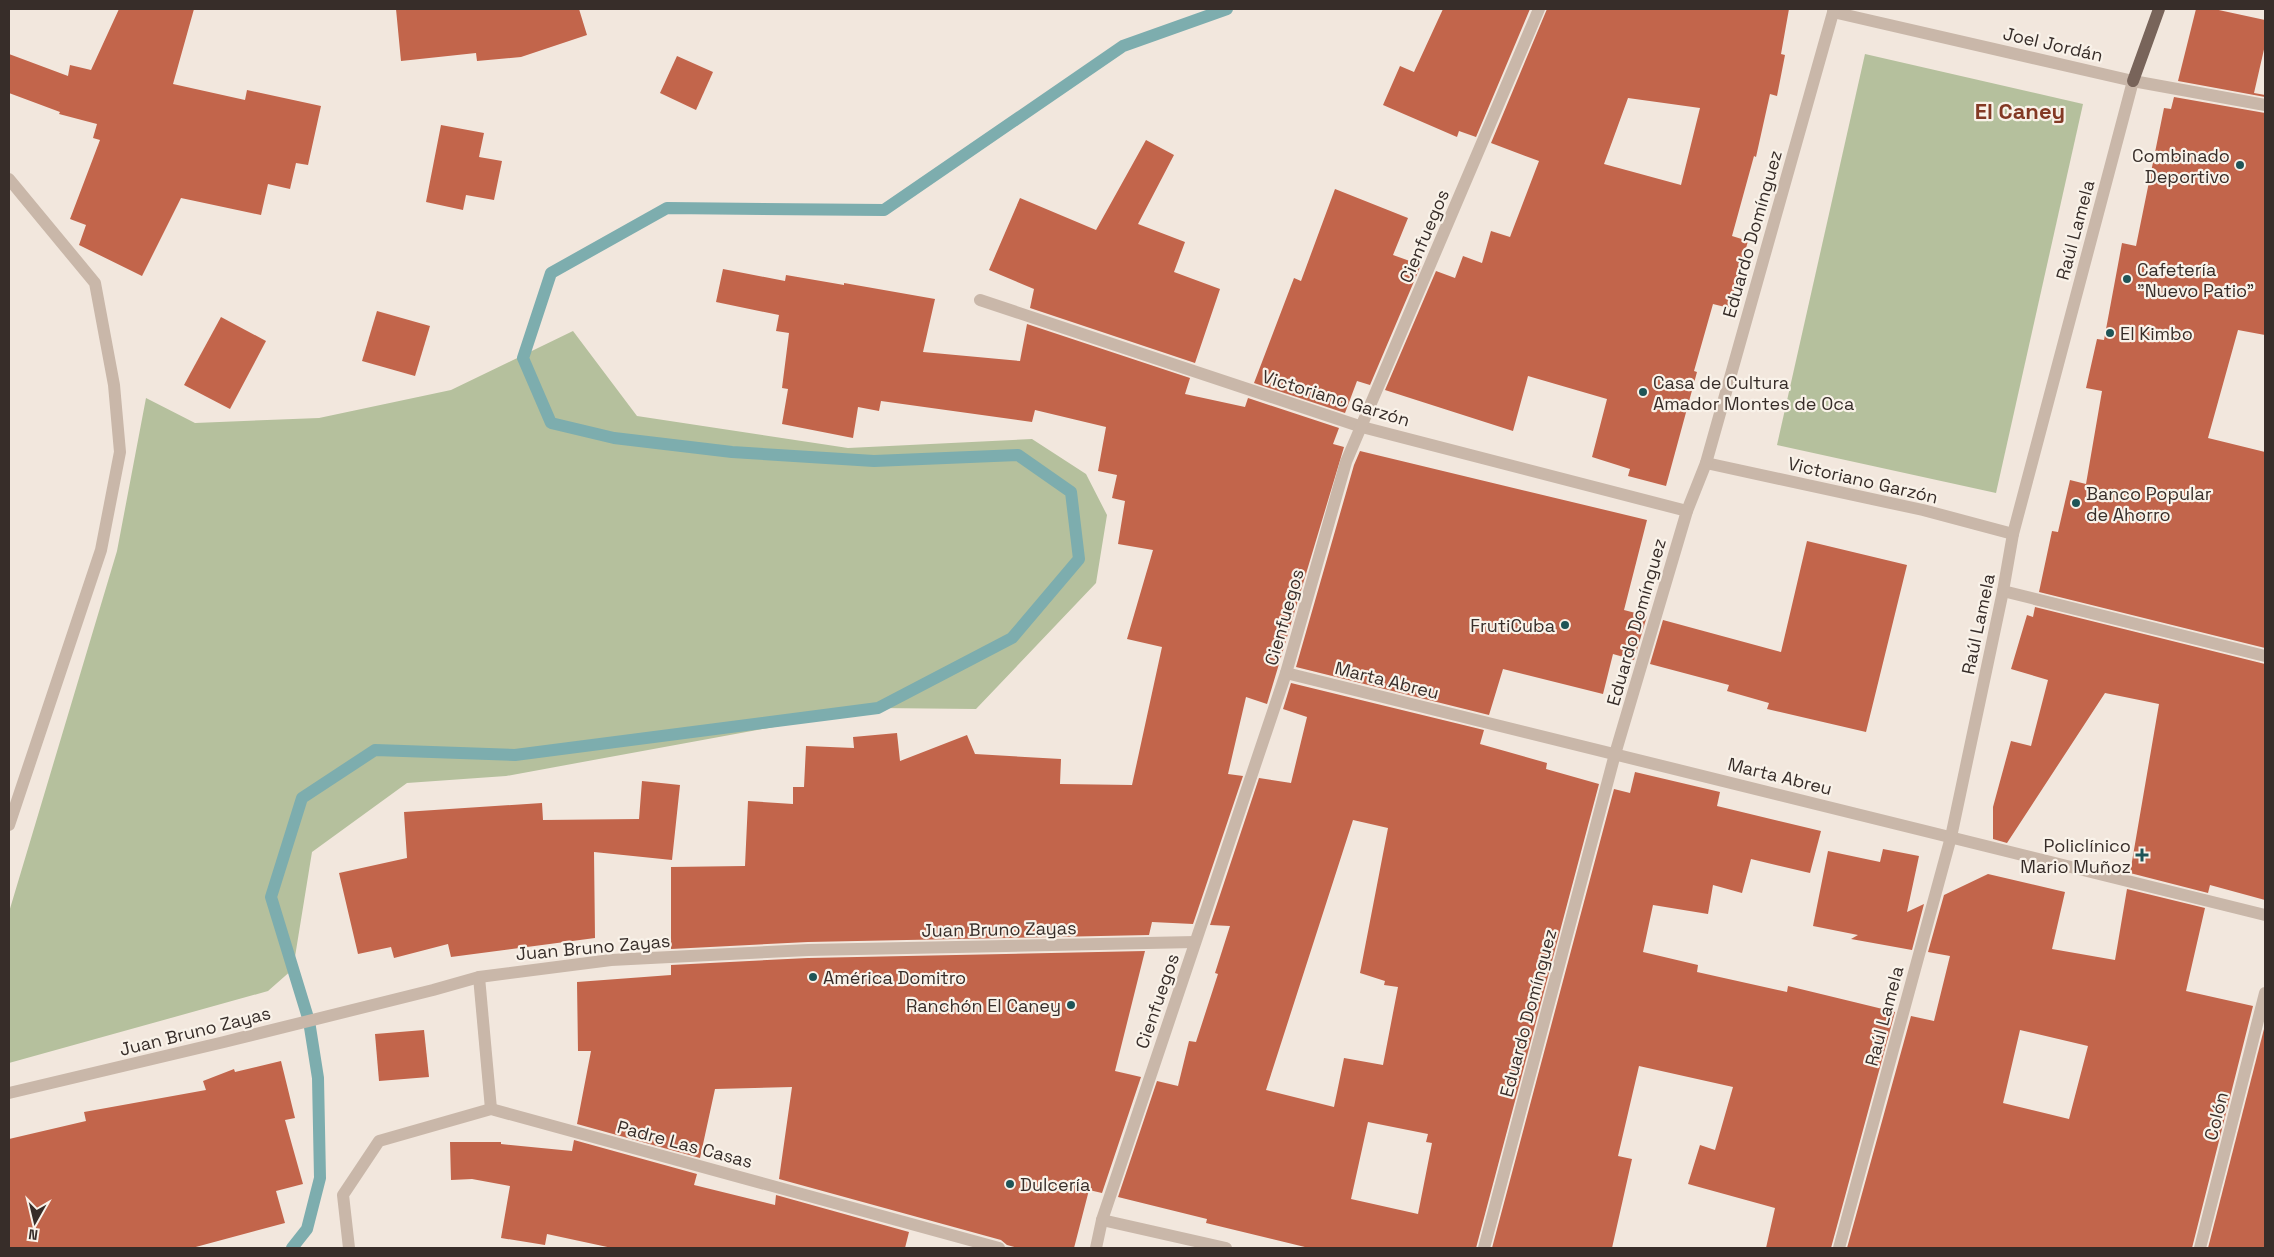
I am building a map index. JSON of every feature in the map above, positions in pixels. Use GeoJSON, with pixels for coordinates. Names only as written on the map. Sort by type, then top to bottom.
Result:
{"type":"FeatureCollection","features":[{"type":"Feature","properties":{"kind":"main road","name":"Raúl Lamela"},"geometry":{"type":"LineString","coordinates":[[2133,81],[2159,9]]}},
{"type":"Feature","properties":{"kind":"street","name":"Cienfuegos"},"geometry":{"type":"LineString","coordinates":[[1096,1248],[1102,1220],[1286,673],[1346,462],[1540,9]]}},
{"type":"Feature","properties":{"kind":"street","name":"Joel Jordán"},"geometry":{"type":"LineString","coordinates":[[1834,10],[2133,81],[2265,105]]}},
{"type":"Feature","properties":{"kind":"street","name":"Eduardo Domínguez"},"geometry":{"type":"LineString","coordinates":[[1484,1248],[1615,754],[1687,511],[1706,463],[1834,10]]}},
{"type":"Feature","properties":{"kind":"street","name":"Raúl Lamela"},"geometry":{"type":"LineString","coordinates":[[1839,1248],[1951,837],[2003,591],[2013,534],[2133,81]]}},
{"type":"Feature","properties":{"kind":"street"},"geometry":{"type":"LineString","coordinates":[[9,179],[95,283],[114,385],[120,452],[101,550],[9,825]]}},
{"type":"Feature","properties":{"kind":"street","name":"Victoriano Garzón"},"geometry":{"type":"LineString","coordinates":[[980,300],[1362,427],[1687,511]]}},
{"type":"Feature","properties":{"kind":"street","name":"Victoriano Garzón"},"geometry":{"type":"LineString","coordinates":[[1706,463],[1923,510],[2013,534]]}},
{"type":"Feature","properties":{"kind":"street"},"geometry":{"type":"LineString","coordinates":[[2003,591],[2265,656]]}},
{"type":"Feature","properties":{"kind":"street","name":"Marta Abreu"},"geometry":{"type":"LineString","coordinates":[[1286,673],[2265,915]]}},
{"type":"Feature","properties":{"kind":"street","name":"Juan Bruno Zayas"},"geometry":{"type":"LineString","coordinates":[[9,1093],[282,1028],[479,977],[611,960],[808,950],[1195,942]]}},
{"type":"Feature","properties":{"kind":"street"},"geometry":{"type":"LineString","coordinates":[[349,1248],[343,1196],[379,1141],[491,1109],[479,977]]}},
{"type":"Feature","properties":{"kind":"street","name":"Colón"},"geometry":{"type":"LineString","coordinates":[[2200,1248],[2265,992]]}},
{"type":"Feature","properties":{"kind":"street","name":"Padre Las Casas"},"geometry":{"type":"LineString","coordinates":[[491,1109],[999,1248]]}},
{"type":"Feature","properties":{"kind":"street"},"geometry":{"type":"LineString","coordinates":[[1102,1220],[1226,1248]]}},
{"type":"Feature","properties":{"kind":"green space"},"geometry":{"type":"Polygon","coordinates":[[[1865,54],[2083,104],[1996,493],[1777,445],[1865,54]]]}},
{"type":"Feature","properties":{"kind":"green space"},"geometry":{"type":"Polygon","coordinates":[[[573,331],[637,416],[848,448],[1032,439],[1086,474],[1107,515],[1096,583],[976,709],[878,708],[506,776],[407,783],[312,852],[293,969],[268,991],[9,1063],[9,912],[117,551],[146,398],[195,423],[319,418],[451,390],[573,331]]]}},
{"type":"Feature","properties":{"kind":"building"},"geometry":{"type":"Polygon","coordinates":[[[119,9],[194,9],[173,84],[245,100],[247,90],[321,106],[308,165],[296,163],[290,189],[268,184],[261,215],[181,198],[142,276],[79,245],[86,225],[70,219],[100,140],[93,138],[97,124],[59,114],[60,112],[9,93],[9,54],[68,76],[70,65],[91,70],[119,9]]]}},
{"type":"Feature","properties":{"kind":"building"},"geometry":{"type":"Polygon","coordinates":[[[396,9],[579,9],[587,35],[521,57],[477,61],[476,53],[401,61],[396,9]]]}},
{"type":"Feature","properties":{"kind":"building"},"geometry":{"type":"Polygon","coordinates":[[[1443,9],[1530,9],[1476,137],[1459,131],[1457,137],[1383,105],[1400,66],[1414,72],[1443,9]]]}},
{"type":"Feature","properties":{"kind":"building"},"geometry":{"type":"Polygon","coordinates":[[[1547,9],[1789,9],[1781,54],[1785,55],[1777,96],[1770,94],[1756,157],[1754,156],[1732,236],[1748,241],[1729,308],[1713,304],[1694,371],[1697,372],[1666,486],[1628,476],[1630,469],[1592,457],[1607,399],[1528,376],[1513,431],[1385,390],[1436,271],[1455,278],[1463,256],[1482,263],[1491,231],[1510,237],[1539,161],[1491,143],[1547,9]],[[1628,98],[1604,164],[1681,185],[1700,108],[1628,98]]]}},
{"type":"Feature","properties":{"kind":"building"},"geometry":{"type":"Polygon","coordinates":[[[2196,9],[2214,9],[2265,20],[2265,45],[2254,93],[2265,95],[2265,97],[2178,81],[2196,9]]]}},
{"type":"Feature","properties":{"kind":"building"},"geometry":{"type":"Polygon","coordinates":[[[677,56],[713,72],[696,110],[660,93],[677,56]]]}},
{"type":"Feature","properties":{"kind":"building"},"geometry":{"type":"Polygon","coordinates":[[[2174,97],[2265,113],[2265,335],[2238,330],[2208,438],[2265,452],[2265,648],[2039,592],[2052,531],[2058,532],[2070,480],[2086,484],[2102,391],[2086,388],[2097,339],[2104,340],[2122,243],[2136,246],[2164,108],[2171,109],[2174,97]]]}},
{"type":"Feature","properties":{"kind":"building"},"geometry":{"type":"Polygon","coordinates":[[[441,125],[484,133],[479,157],[502,161],[494,200],[466,195],[463,210],[426,202],[441,125]]]}},
{"type":"Feature","properties":{"kind":"building"},"geometry":{"type":"Polygon","coordinates":[[[1146,140],[1174,155],[1138,224],[1185,242],[1174,272],[1220,289],[1195,363],[1030,308],[1034,289],[989,270],[1020,198],[1096,230],[1146,140]]]}},
{"type":"Feature","properties":{"kind":"building"},"geometry":{"type":"Polygon","coordinates":[[[1335,189],[1408,218],[1393,255],[1421,265],[1370,385],[1357,381],[1345,413],[1254,383],[1294,278],[1301,281],[1335,189]]]}},
{"type":"Feature","properties":{"kind":"building"},"geometry":{"type":"Polygon","coordinates":[[[723,269],[785,281],[786,275],[935,299],[923,352],[1020,361],[1027,324],[1190,378],[1185,394],[1245,407],[1248,398],[1339,428],[1333,444],[1344,447],[1267,704],[1246,697],[1228,774],[1243,776],[1193,924],[1152,922],[1149,935],[808,942],[671,949],[671,867],[745,866],[748,801],[793,804],[793,787],[804,787],[806,746],[854,748],[853,737],[897,733],[900,761],[967,735],[975,754],[1061,759],[1060,784],[1132,785],[1162,647],[1127,639],[1153,550],[1118,544],[1125,501],[1112,498],[1117,475],[1098,471],[1106,427],[1035,410],[1032,422],[881,401],[879,411],[858,407],[853,438],[782,424],[788,389],[782,388],[789,333],[776,331],[779,315],[716,302],[723,269]]]}},
{"type":"Feature","properties":{"kind":"building"},"geometry":{"type":"Polygon","coordinates":[[[377,311],[430,326],[415,376],[362,361],[377,311]]]}},
{"type":"Feature","properties":{"kind":"building"},"geometry":{"type":"Polygon","coordinates":[[[221,317],[266,341],[230,409],[184,385],[221,317]]]}},
{"type":"Feature","properties":{"kind":"building"},"geometry":{"type":"Polygon","coordinates":[[[1360,451],[1647,520],[1624,610],[1647,616],[1634,660],[1613,654],[1603,694],[1503,669],[1489,715],[1296,667],[1354,465],[1360,451]]]}},
{"type":"Feature","properties":{"kind":"building"},"geometry":{"type":"Polygon","coordinates":[[[1807,541],[1907,565],[1866,732],[1767,709],[1769,703],[1727,691],[1729,685],[1650,664],[1663,620],[1781,652],[1807,541]]]}},
{"type":"Feature","properties":{"kind":"building"},"geometry":{"type":"Polygon","coordinates":[[[2035,607],[2265,664],[2265,900],[2210,885],[2208,893],[2130,873],[2159,704],[2105,693],[2007,843],[1993,839],[1993,807],[2011,741],[2031,746],[2048,680],[2011,669],[2027,615],[2033,617],[2035,607]]]}},
{"type":"Feature","properties":{"kind":"building"},"geometry":{"type":"Polygon","coordinates":[[[1291,683],[1484,730],[1480,744],[1547,763],[1546,769],[1599,784],[1476,1248],[1309,1248],[1206,1223],[1207,1219],[1118,1197],[1157,1081],[1178,1086],[1189,1041],[1196,1042],[1218,974],[1215,973],[1230,926],[1210,925],[1259,778],[1291,783],[1307,717],[1283,709],[1291,683]],[[1353,820],[1266,1090],[1334,1107],[1344,1058],[1383,1065],[1398,987],[1384,985],[1385,981],[1360,973],[1388,828],[1353,820]],[[1368,1122],[1351,1199],[1418,1214],[1432,1143],[1426,1142],[1428,1134],[1368,1122]]]}},
{"type":"Feature","properties":{"kind":"building"},"geometry":{"type":"Polygon","coordinates":[[[1635,772],[1720,792],[1717,806],[1821,831],[1810,873],[1751,859],[1742,893],[1713,885],[1708,914],[1653,905],[1643,952],[1698,965],[1697,972],[1787,992],[1788,986],[1895,1012],[1831,1248],[1766,1248],[1775,1208],[1688,1184],[1700,1145],[1715,1150],[1733,1087],[1639,1066],[1618,1156],[1632,1159],[1612,1248],[1492,1248],[1614,789],[1630,793],[1635,772]]]}},
{"type":"Feature","properties":{"kind":"building"},"geometry":{"type":"Polygon","coordinates":[[[642,781],[680,785],[672,860],[594,852],[595,938],[451,957],[448,944],[394,958],[391,947],[358,954],[339,873],[407,858],[404,812],[542,803],[543,820],[639,819],[642,781]]]}},
{"type":"Feature","properties":{"kind":"building"},"geometry":{"type":"Polygon","coordinates":[[[1883,849],[1919,856],[1907,912],[1924,904],[1912,950],[1851,939],[1858,935],[1813,926],[1828,851],[1880,862],[1883,849]]]}},
{"type":"Feature","properties":{"kind":"building"},"geometry":{"type":"Polygon","coordinates":[[[1988,874],[2065,892],[2052,949],[2115,960],[2127,889],[2205,908],[2186,991],[2253,1006],[2192,1248],[1847,1248],[1911,1016],[1934,1021],[1950,956],[1928,952],[1944,895],[1988,874]],[[2020,1030],[2003,1103],[2069,1119],[2088,1046],[2020,1030]]]}},
{"type":"Feature","properties":{"kind":"building"},"geometry":{"type":"Polygon","coordinates":[[[1145,951],[1115,1071],[1141,1077],[1102,1193],[1089,1190],[1074,1248],[1018,1248],[1007,1245],[1001,1240],[779,1179],[792,1087],[715,1089],[700,1158],[577,1124],[591,1051],[578,1051],[577,982],[671,975],[671,965],[808,958],[1145,951]]]}},
{"type":"Feature","properties":{"kind":"building"},"geometry":{"type":"Polygon","coordinates":[[[2265,1025],[2265,1248],[2208,1248],[2265,1025]]]}},
{"type":"Feature","properties":{"kind":"building"},"geometry":{"type":"Polygon","coordinates":[[[424,1030],[429,1077],[379,1081],[375,1034],[424,1030]]]}},
{"type":"Feature","properties":{"kind":"building"},"geometry":{"type":"Polygon","coordinates":[[[281,1061],[295,1118],[285,1120],[303,1184],[276,1191],[285,1223],[192,1248],[9,1248],[9,1139],[86,1121],[84,1112],[206,1090],[203,1081],[234,1069],[235,1072],[281,1061]]]}},
{"type":"Feature","properties":{"kind":"building"},"geometry":{"type":"Polygon","coordinates":[[[574,1140],[697,1174],[694,1185],[775,1205],[776,1195],[909,1232],[905,1248],[612,1248],[547,1234],[545,1245],[501,1238],[510,1186],[472,1179],[451,1180],[450,1142],[501,1142],[501,1144],[572,1151],[574,1140]]]}},
{"type":"Feature","properties":{"kind":"waterway"},"geometry":{"type":"LineString","coordinates":[[292,1248],[307,1229],[320,1178],[318,1078],[309,1021],[271,897],[302,798],[375,750],[515,755],[878,708],[1012,638],[1079,559],[1071,492],[1018,455],[874,461],[732,452],[614,438],[551,423],[523,358],[551,273],[667,208],[884,210],[1123,46],[1227,9]]}},
{"type":"Feature","properties":{"kind":"place","name":"Combinado Deportivo"},"geometry":{"type":"Point","coordinates":[2240,165]}},
{"type":"Feature","properties":{"kind":"place","name":"Cafetería \"Nuevo Patio\""},"geometry":{"type":"Point","coordinates":[2127,279]}},
{"type":"Feature","properties":{"kind":"place","name":"El Kimbo"},"geometry":{"type":"Point","coordinates":[2110,333]}},
{"type":"Feature","properties":{"kind":"place","name":"Casa de Cultura Amador Montes de Oca"},"geometry":{"type":"Point","coordinates":[1643,392]}},
{"type":"Feature","properties":{"kind":"place","name":"Banco Popular de Ahorro"},"geometry":{"type":"Point","coordinates":[2076,503]}},
{"type":"Feature","properties":{"kind":"place","name":"FrutiCuba"},"geometry":{"type":"Point","coordinates":[1565,625]}},
{"type":"Feature","properties":{"kind":"place","name":"Policlínico Mario Muñoz"},"geometry":{"type":"Point","coordinates":[2142,855]}},
{"type":"Feature","properties":{"kind":"place","name":"América Domitro"},"geometry":{"type":"Point","coordinates":[813,977]}},
{"type":"Feature","properties":{"kind":"place","name":"Ranchón El Caney"},"geometry":{"type":"Point","coordinates":[1071,1005]}},
{"type":"Feature","properties":{"kind":"place","name":"Dulcería"},"geometry":{"type":"Point","coordinates":[1010,1184]}},
{"type":"Feature","properties":{"kind":"district","name":"El Caney"},"geometry":{"type":"Point","coordinates":[2020,111]}}]}
